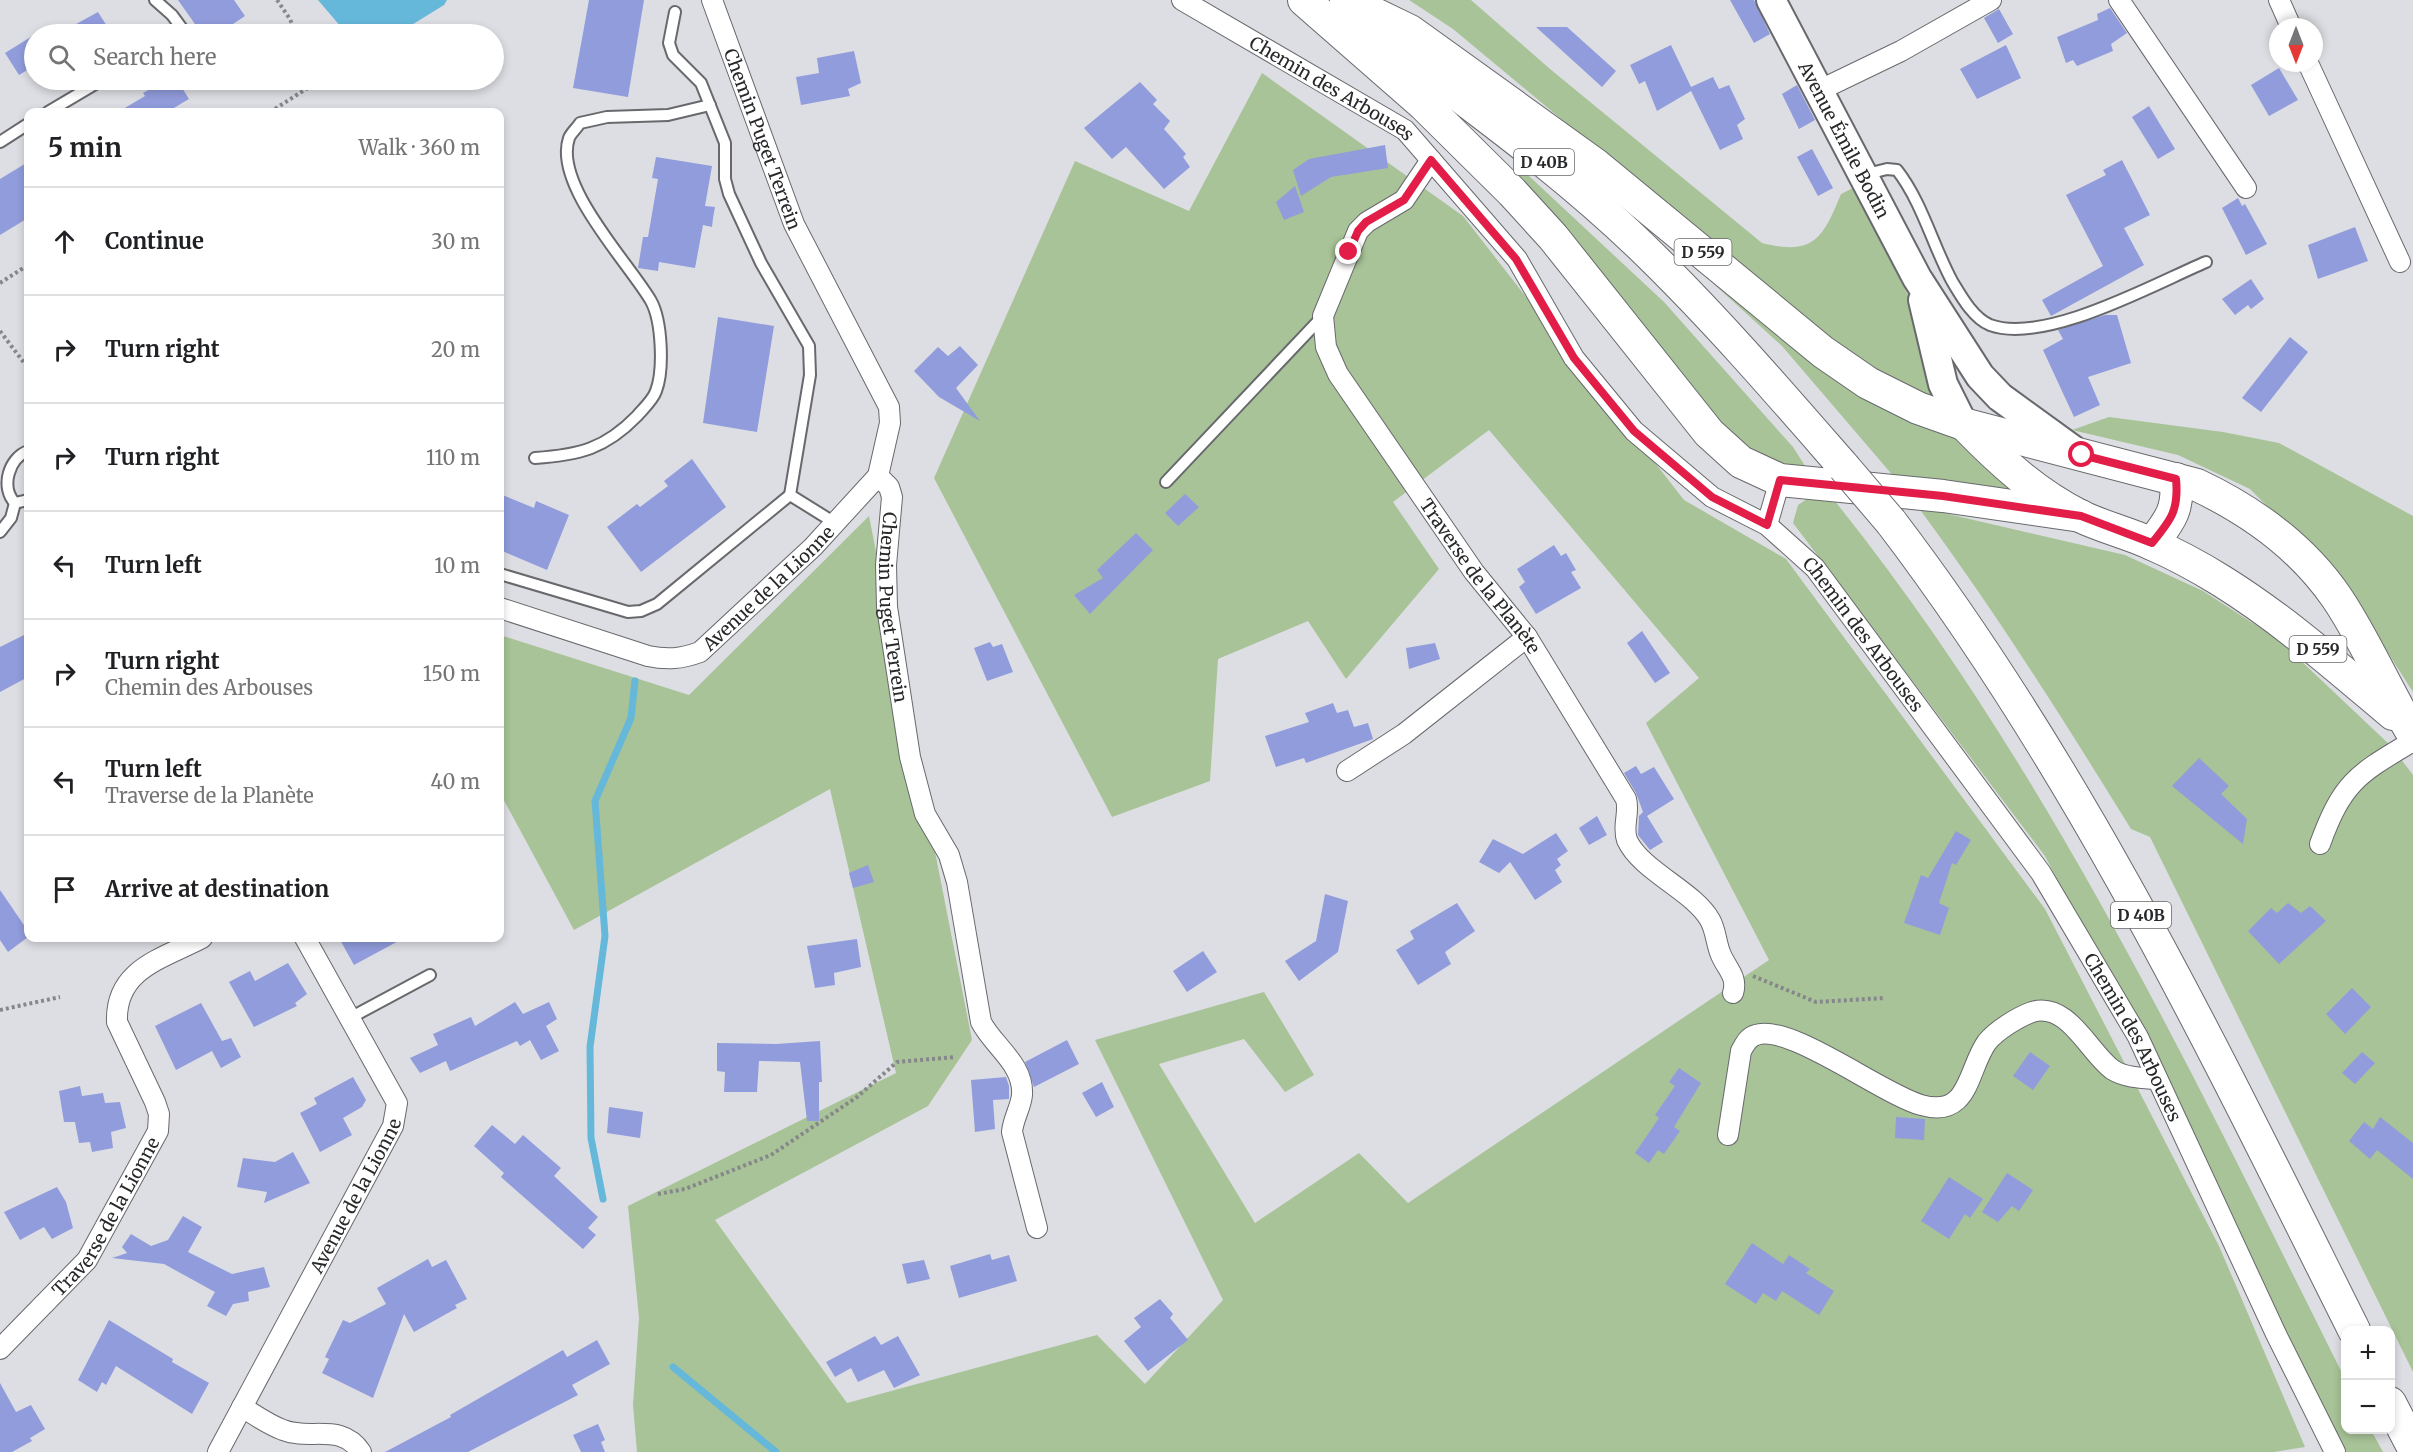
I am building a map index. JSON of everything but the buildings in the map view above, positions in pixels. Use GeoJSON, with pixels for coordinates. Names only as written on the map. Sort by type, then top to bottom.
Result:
{"type":"FeatureCollection","features":[{"type":"Feature","properties":{"kind":"main road","name":"D 559"},"geometry":{"type":"LineString","coordinates":[[1304,0],[1424,105],[1512,192],[1553,237],[1709,433],[1741,462],[1780,480],[1943,496],[2081,516]]}},
{"type":"Feature","properties":{"kind":"main road","name":"D 40B"},"geometry":{"type":"LineString","coordinates":[[1332,0],[1542,160],[1653,257],[1736,345],[1891,522],[1937,582],[2025,714],[2111,857],[2214,1053],[2352,1326]]}},
{"type":"Feature","properties":{"kind":"main road","name":"D 559"},"geometry":{"type":"LineString","coordinates":[[1346,0],[1410,31],[1596,165],[1823,352],[1868,383],[1918,408],[1964,424],[2197,485],[2273,529],[2300,554],[2337,598],[2412,734]]}},
{"type":"Feature","properties":{"kind":"main road","name":"D 559"},"geometry":{"type":"LineString","coordinates":[[1964,424],[2001,461],[2038,492],[2081,516],[2152,543],[2219,580],[2302,636],[2412,734]]}},
{"type":"Feature","properties":{"kind":"main road"},"geometry":{"type":"LineString","coordinates":[[2152,543],[2174,512],[2178,498],[2176,479]]}},
{"type":"Feature","properties":{"kind":"main road"},"geometry":{"type":"LineString","coordinates":[[2395,1411],[2413,1447]]}},
{"type":"Feature","properties":{"kind":"street","name":"Chemin Puget Terrein"},"geometry":{"type":"LineString","coordinates":[[712,0],[794,224],[888,407],[890,423],[878,476],[889,487],[892,497],[886,565],[887,607],[917,789],[925,814],[949,855],[957,882],[981,1022],[987,1035],[1005,1052],[1017,1070],[1022,1086],[1022,1099],[1014,1119],[1012,1132],[1037,1228]]}},
{"type":"Feature","properties":{"kind":"street","name":"Chemin des Arbouses"},"geometry":{"type":"LineString","coordinates":[[1182,0],[1405,130],[1516,259],[1574,358],[1634,431],[1712,497],[1767,525],[1815,568],[2041,873],[2138,1037],[2276,1334],[2335,1452]]}},
{"type":"Feature","properties":{"kind":"street","name":"Avenue Émile Bodin"},"geometry":{"type":"LineString","coordinates":[[1771,0],[1917,278],[1980,376],[2000,398],[2082,455]]}},
{"type":"Feature","properties":{"kind":"street"},"geometry":{"type":"LineString","coordinates":[[1818,91],[1901,51],[1991,0]]}},
{"type":"Feature","properties":{"kind":"street"},"geometry":{"type":"LineString","coordinates":[[2119,0],[2246,188]]}},
{"type":"Feature","properties":{"kind":"street"},"geometry":{"type":"LineString","coordinates":[[2279,0],[2287,18]]}},
{"type":"Feature","properties":{"kind":"street"},"geometry":{"type":"LineString","coordinates":[[2312,72],[2400,262]]}},
{"type":"Feature","properties":{"kind":"street","name":"Traverse de la Planète"},"geometry":{"type":"LineString","coordinates":[[1431,160],[1404,200],[1366,222],[1358,231],[1323,316],[1326,347],[1338,374],[1474,572],[1527,637],[1626,799],[1628,809],[1624,826],[1628,840],[1638,854],[1710,921],[1720,954],[1734,984]]}},
{"type":"Feature","properties":{"kind":"street","name":"Avenue Émile Bodin"},"geometry":{"type":"LineString","coordinates":[[1917,278],[1943,384],[1964,424]]}},
{"type":"Feature","properties":{"kind":"street","name":"Avenue de la Lionne"},"geometry":{"type":"LineString","coordinates":[[504,609],[664,660],[700,652],[835,523],[878,476]]}},
{"type":"Feature","properties":{"kind":"street"},"geometry":{"type":"LineString","coordinates":[[1767,525],[1780,480]]}},
{"type":"Feature","properties":{"kind":"street"},"geometry":{"type":"LineString","coordinates":[[1347,771],[1404,734],[1527,637]]}},
{"type":"Feature","properties":{"kind":"street"},"geometry":{"type":"LineString","coordinates":[[2320,844],[2333,808],[2344,792],[2368,768],[2412,734]]}},
{"type":"Feature","properties":{"kind":"street","name":"Traverse de la Lionne"},"geometry":{"type":"LineString","coordinates":[[0,1349],[87,1260],[158,1131],[159,1114],[155,1102],[117,1022],[116,1008],[124,986],[134,974],[194,942]]}},
{"type":"Feature","properties":{"kind":"street","name":"Avenue de la Lionne"},"geometry":{"type":"LineString","coordinates":[[218,1452],[393,1126],[397,1103],[306,942]]}},
{"type":"Feature","properties":{"kind":"street"},"geometry":{"type":"LineString","coordinates":[[1728,1135],[1741,1051],[1746,1040],[1756,1034],[1772,1034],[1794,1040],[1894,1095],[1921,1105],[1938,1108],[1953,1104],[1963,1093],[1987,1042],[1996,1034],[2020,1017],[2035,1011],[2052,1012],[2064,1018],[2113,1070],[2130,1076],[2157,1079]]}},
{"type":"Feature","properties":{"kind":"street"},"geometry":{"type":"LineString","coordinates":[[242,1407],[284,1431],[333,1433],[348,1439],[361,1452]]}},
{"type":"Feature","properties":{"kind":"lane"},"geometry":{"type":"LineString","coordinates":[[155,0],[179,24]]}},
{"type":"Feature","properties":{"kind":"lane"},"geometry":{"type":"LineString","coordinates":[[504,575],[628,612],[641,611],[657,604],[790,495],[810,375],[809,346],[761,263],[729,194],[725,178],[725,143],[701,83],[673,55],[669,43],[675,12]]}},
{"type":"Feature","properties":{"kind":"lane"},"geometry":{"type":"LineString","coordinates":[[55,108],[85,90]]}},
{"type":"Feature","properties":{"kind":"lane"},"geometry":{"type":"LineString","coordinates":[[535,458],[569,455],[600,446],[621,433],[656,392],[662,362],[652,304],[608,244],[573,180],[568,162],[569,138],[580,123],[607,117],[668,116],[710,105]]}},
{"type":"Feature","properties":{"kind":"lane"},"geometry":{"type":"LineString","coordinates":[[0,142],[24,127]]}},
{"type":"Feature","properties":{"kind":"lane"},"geometry":{"type":"LineString","coordinates":[[1863,175],[1887,169],[1897,170],[1953,281],[1974,314],[1988,324],[2005,328],[2063,323],[2206,262]]}},
{"type":"Feature","properties":{"kind":"lane"},"geometry":{"type":"LineString","coordinates":[[1166,482],[1323,316]]}},
{"type":"Feature","properties":{"kind":"lane"},"geometry":{"type":"LineString","coordinates":[[24,452],[3,477],[1,487],[6,497],[15,503],[24,501]]}},
{"type":"Feature","properties":{"kind":"lane"},"geometry":{"type":"LineString","coordinates":[[790,495],[835,523]]}},
{"type":"Feature","properties":{"kind":"lane"},"geometry":{"type":"LineString","coordinates":[[0,532],[11,518],[15,503]]}},
{"type":"Feature","properties":{"kind":"lane"},"geometry":{"type":"LineString","coordinates":[[350,1018],[430,975]]}},
{"type":"Feature","properties":{"kind":"path"},"geometry":{"type":"LineString","coordinates":[[277,0],[292,24]]}},
{"type":"Feature","properties":{"kind":"path"},"geometry":{"type":"LineString","coordinates":[[276,108],[305,90]]}},
{"type":"Feature","properties":{"kind":"path"},"geometry":{"type":"LineString","coordinates":[[0,283],[24,268]]}},
{"type":"Feature","properties":{"kind":"path"},"geometry":{"type":"LineString","coordinates":[[0,331],[24,363]]}},
{"type":"Feature","properties":{"kind":"path"},"geometry":{"type":"LineString","coordinates":[[1734,984],[1763,978],[1816,1002],[1885,998]]}},
{"type":"Feature","properties":{"kind":"path"},"geometry":{"type":"LineString","coordinates":[[0,1010],[60,998]]}},
{"type":"Feature","properties":{"kind":"path"},"geometry":{"type":"LineString","coordinates":[[658,1194],[685,1189],[771,1155],[857,1097],[897,1062],[955,1057]]}},
{"type":"Feature","properties":{"kind":"green space"},"geometry":{"type":"Polygon","coordinates":[[[1409,0],[1471,0],[1550,69],[1762,243],[1794,247],[1814,240],[1828,222],[1841,194],[1853,188],[1910,299],[1935,400],[1878,371],[1830,338],[1656,198],[1453,29],[1409,0]]]}},
{"type":"Feature","properties":{"kind":"green space"},"geometry":{"type":"Polygon","coordinates":[[[1262,73],[1463,216],[1684,500],[1786,559],[2045,909],[2219,1246],[2305,1447],[2274,1452],[637,1452],[633,1405],[639,1318],[628,1206],[896,1073],[830,789],[574,930],[504,800],[504,636],[689,695],[869,516],[972,1040],[928,1106],[715,1220],[847,1403],[1097,1335],[1145,1384],[1223,1300],[1095,1040],[1264,992],[1314,1075],[1285,1092],[1244,1039],[1159,1064],[1255,1223],[1359,1153],[1408,1203],[1769,960],[1646,723],[1699,678],[1489,430],[1393,502],[1439,569],[1346,679],[1308,621],[1218,659],[1210,781],[1112,817],[934,478],[1075,161],[1189,211],[1262,73]]]}},
{"type":"Feature","properties":{"kind":"green space"},"geometry":{"type":"Polygon","coordinates":[[[1514,171],[1529,176],[1664,302],[1793,447],[1807,469],[1790,470],[1736,447],[1518,183],[1514,171]]]}},
{"type":"Feature","properties":{"kind":"green space"},"geometry":{"type":"Polygon","coordinates":[[[1713,278],[1962,434],[2040,499],[1895,478],[1782,346],[1714,284],[1713,278]]]}},
{"type":"Feature","properties":{"kind":"green space"},"geometry":{"type":"Polygon","coordinates":[[[2109,417],[2223,432],[2279,443],[2413,516],[2413,692],[2342,581],[2250,489],[2178,455],[2072,430],[2109,417]]]}},
{"type":"Feature","properties":{"kind":"green space"},"geometry":{"type":"Polygon","coordinates":[[[1807,499],[1834,500],[1911,601],[1982,707],[2049,815],[2113,926],[2173,1038],[2341,1371],[2341,1434],[2373,1434],[2383,1452],[2343,1452],[2159,1075],[2045,856],[1793,523],[1798,505],[1807,499]]]}},
{"type":"Feature","properties":{"kind":"green space"},"geometry":{"type":"Polygon","coordinates":[[[1918,507],[2125,555],[2203,591],[2279,640],[2391,746],[2413,775],[2413,1372],[2395,1335],[2395,1326],[2390,1326],[2150,837],[2131,829],[2028,666],[1918,507]]]}},
{"type":"Feature","properties":{"kind":"water"},"geometry":{"type":"Polygon","coordinates":[[[318,0],[447,0],[444,5],[413,24],[338,24],[318,0]]]}},
{"type":"Feature","properties":{"kind":"waterway"},"geometry":{"type":"LineString","coordinates":[[603,1199],[591,1138],[590,1047],[605,936],[595,801],[631,718],[635,681]]}},
{"type":"Feature","properties":{"kind":"waterway"},"geometry":{"type":"LineString","coordinates":[[673,1367],[776,1452]]}},
{"type":"Feature","properties":{"kind":"route"},"geometry":{"type":"LineString","coordinates":[[1349,252],[1358,231],[1366,222],[1404,200],[1431,160],[1516,259],[1574,358],[1634,431],[1712,497],[1767,525],[1780,480],[1943,496],[2081,516],[2152,543],[2174,512],[2178,498],[2176,479],[2082,455]]}}]}
